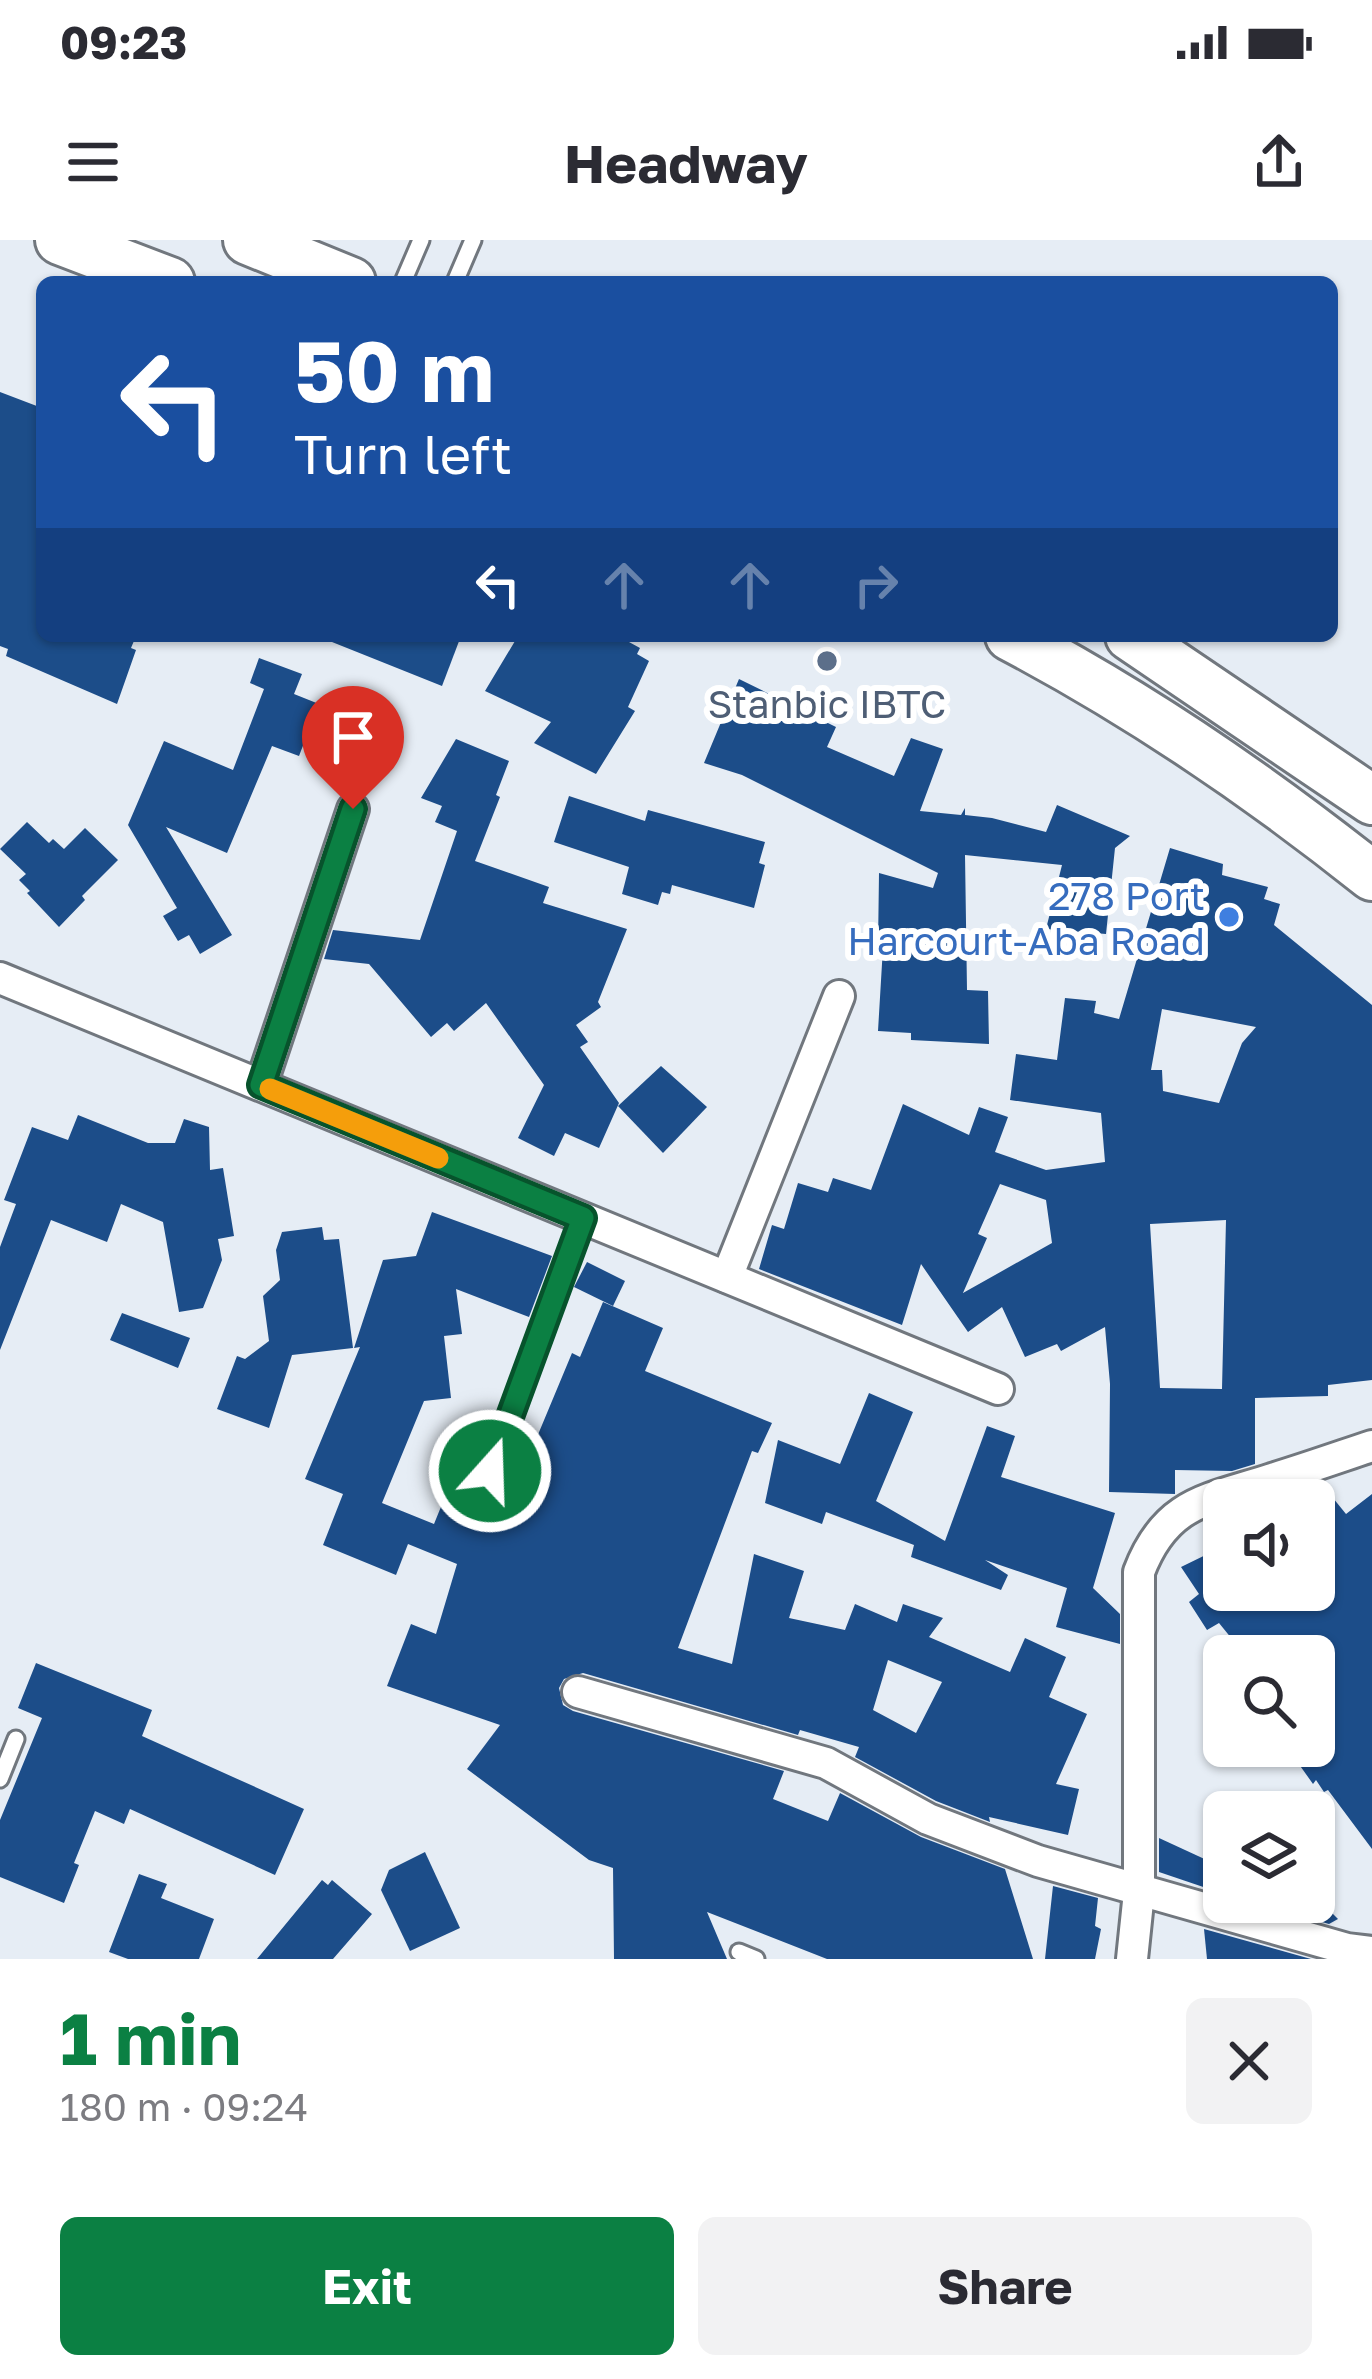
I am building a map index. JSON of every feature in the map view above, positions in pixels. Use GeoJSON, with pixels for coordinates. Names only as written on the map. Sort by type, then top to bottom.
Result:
{"type":"FeatureCollection","features":[{"type":"Feature","properties":{"kind":"highway"},"geometry":{"type":"LineString","coordinates":[[60,240],[154,276]]}},
{"type":"Feature","properties":{"kind":"highway"},"geometry":{"type":"LineString","coordinates":[[248,240],[336,276]]}},
{"type":"Feature","properties":{"kind":"highway"},"geometry":{"type":"LineString","coordinates":[[1020,642],[1174,731],[1254,785],[1372,876]]}},
{"type":"Feature","properties":{"kind":"highway"},"geometry":{"type":"LineString","coordinates":[[1139,642],[1372,800]]}},
{"type":"Feature","properties":{"kind":"street"},"geometry":{"type":"LineString","coordinates":[[261,1085],[353,809]]}},
{"type":"Feature","properties":{"kind":"street"},"geometry":{"type":"LineString","coordinates":[[0,978],[998,1389]]}},
{"type":"Feature","properties":{"kind":"street"},"geometry":{"type":"LineString","coordinates":[[727,1277],[839,996]]}},
{"type":"Feature","properties":{"kind":"street"},"geometry":{"type":"LineString","coordinates":[[1132,1959],[1139,1892],[1139,1572],[1147,1550],[1173,1518],[1202,1498],[1372,1446]]}},
{"type":"Feature","properties":{"kind":"street"},"geometry":{"type":"LineString","coordinates":[[578,1692],[706,1731],[795,1751],[928,1819],[1038,1861],[1372,1952]]}},
{"type":"Feature","properties":{"kind":"lane"},"geometry":{"type":"LineString","coordinates":[[406,276],[421,240]]}},
{"type":"Feature","properties":{"kind":"lane"},"geometry":{"type":"LineString","coordinates":[[458,276],[473,240]]}},
{"type":"Feature","properties":{"kind":"lane"},"geometry":{"type":"LineString","coordinates":[[490,1471],[583,1218]]}},
{"type":"Feature","properties":{"kind":"lane"},"geometry":{"type":"LineString","coordinates":[[0,1779],[16,1739]]}},
{"type":"Feature","properties":{"kind":"lane"},"geometry":{"type":"LineString","coordinates":[[739,1952],[756,1959]]}},
{"type":"Feature","properties":{"kind":"building"},"geometry":{"type":"Polygon","coordinates":[[[0,392],[36,406],[36,642],[134,642],[131,648],[136,650],[117,704],[6,656],[8,649],[0,646],[0,392]]]}},
{"type":"Feature","properties":{"kind":"building"},"geometry":{"type":"Polygon","coordinates":[[[332,642],[459,642],[442,686],[332,642]]]}},
{"type":"Feature","properties":{"kind":"building"},"geometry":{"type":"Polygon","coordinates":[[[514,642],[629,642],[649,661],[628,707],[635,711],[596,774],[534,743],[551,722],[485,691],[514,642]]]}},
{"type":"Feature","properties":{"kind":"building"},"geometry":{"type":"Polygon","coordinates":[[[259,658],[302,674],[294,694],[319,704],[299,756],[272,746],[227,853],[166,827],[232,935],[200,954],[189,935],[178,941],[163,916],[177,908],[128,825],[164,741],[233,770],[264,689],[250,683],[259,658]]]}},
{"type":"Feature","properties":{"kind":"building"},"geometry":{"type":"Polygon","coordinates":[[[739,679],[836,727],[827,747],[894,776],[911,738],[943,749],[920,811],[961,815],[965,808],[965,815],[1046,832],[1057,805],[1130,836],[1115,848],[1106,934],[1046,929],[1062,865],[965,855],[967,990],[988,991],[989,1044],[911,1040],[911,1033],[878,1031],[883,947],[878,947],[879,873],[933,888],[938,873],[742,775],[704,763],[739,679]]]}},
{"type":"Feature","properties":{"kind":"building"},"geometry":{"type":"Polygon","coordinates":[[[456,739],[509,761],[475,861],[549,887],[543,903],[627,929],[598,1002],[601,1007],[576,1025],[588,1042],[580,1047],[619,1103],[599,1148],[565,1133],[554,1156],[518,1138],[544,1085],[486,1003],[454,1031],[447,1023],[431,1037],[369,964],[324,959],[333,930],[420,940],[457,831],[435,822],[442,806],[421,798],[456,739]]]}},
{"type":"Feature","properties":{"kind":"building"},"geometry":{"type":"Polygon","coordinates":[[[569,796],[645,821],[648,810],[765,842],[759,863],[765,865],[754,908],[672,885],[670,894],[662,892],[658,905],[622,894],[629,867],[554,842],[569,796]]]}},
{"type":"Feature","properties":{"kind":"building"},"geometry":{"type":"Polygon","coordinates":[[[27,822],[49,843],[53,839],[64,849],[85,828],[118,860],[59,927],[27,893],[30,891],[19,880],[26,874],[0,849],[27,822]]]}},
{"type":"Feature","properties":{"kind":"building"},"geometry":{"type":"Polygon","coordinates":[[[1170,848],[1223,864],[1222,875],[1268,887],[1264,899],[1280,904],[1274,925],[1372,1005],[1372,1380],[1328,1385],[1328,1396],[1255,1398],[1255,1464],[1232,1471],[1175,1470],[1175,1494],[1109,1492],[1110,1384],[1105,1327],[1061,1351],[1057,1344],[1025,1357],[1002,1307],[968,1332],[921,1264],[902,1325],[759,1269],[772,1225],[784,1229],[798,1183],[828,1192],[833,1178],[871,1190],[903,1104],[969,1135],[979,1107],[1008,1117],[995,1152],[1046,1170],[1105,1162],[1101,1113],[1010,1100],[1016,1054],[1057,1060],[1065,998],[1096,1001],[1094,1013],[1119,1019],[1170,848]],[[1162,1009],[1151,1070],[1162,1070],[1163,1091],[1219,1103],[1242,1043],[1256,1027],[1162,1009]],[[1000,1184],[978,1234],[987,1238],[963,1293],[1052,1243],[1046,1200],[1000,1184]],[[1226,1220],[1150,1224],[1160,1388],[1222,1389],[1226,1220]]]}},
{"type":"Feature","properties":{"kind":"building"},"geometry":{"type":"Polygon","coordinates":[[[661,1066],[707,1107],[663,1153],[618,1106],[661,1066]]]}},
{"type":"Feature","properties":{"kind":"building"},"geometry":{"type":"Polygon","coordinates":[[[78,1115],[148,1143],[175,1143],[184,1119],[209,1127],[210,1170],[223,1168],[234,1236],[218,1239],[222,1260],[203,1308],[179,1312],[163,1222],[121,1204],[107,1242],[51,1220],[0,1350],[0,1247],[16,1204],[4,1200],[32,1127],[68,1140],[78,1115]]]}},
{"type":"Feature","properties":{"kind":"building"},"geometry":{"type":"Polygon","coordinates":[[[432,1212],[552,1256],[529,1317],[456,1289],[462,1334],[444,1336],[451,1398],[424,1401],[382,1503],[434,1524],[449,1487],[512,1512],[572,1353],[580,1357],[603,1302],[663,1328],[645,1371],[772,1423],[758,1453],[752,1451],[678,1648],[732,1664],[754,1554],[804,1571],[789,1618],[845,1630],[855,1604],[897,1622],[903,1604],[943,1618],[929,1637],[1010,1672],[1025,1638],[1066,1657],[1049,1697],[1087,1714],[1056,1784],[1079,1789],[1068,1835],[989,1817],[990,1822],[936,1801],[855,1757],[859,1747],[800,1730],[798,1735],[583,1673],[564,1679],[559,1688],[563,1705],[573,1711],[784,1771],[773,1799],[828,1821],[840,1793],[921,1837],[1005,1869],[1033,1959],[827,1959],[707,1912],[727,1959],[614,1959],[613,1868],[589,1860],[467,1769],[500,1725],[387,1686],[411,1624],[436,1634],[457,1564],[408,1544],[396,1575],[323,1545],[343,1494],[305,1479],[360,1347],[354,1348],[383,1260],[416,1256],[432,1212]],[[888,1660],[873,1710],[916,1733],[942,1682],[888,1660]]]}},
{"type":"Feature","properties":{"kind":"building"},"geometry":{"type":"Polygon","coordinates":[[[322,1227],[324,1240],[339,1239],[353,1348],[292,1355],[269,1428],[217,1409],[237,1356],[245,1359],[269,1341],[263,1296],[280,1280],[276,1250],[282,1232],[322,1227]]]}},
{"type":"Feature","properties":{"kind":"building"},"geometry":{"type":"Polygon","coordinates":[[[587,1262],[625,1281],[613,1306],[574,1287],[587,1262]]]}},
{"type":"Feature","properties":{"kind":"building"},"geometry":{"type":"Polygon","coordinates":[[[122,1313],[190,1338],[178,1368],[110,1340],[122,1313]]]}},
{"type":"Feature","properties":{"kind":"building"},"geometry":{"type":"Polygon","coordinates":[[[869,1393],[913,1412],[876,1501],[945,1541],[987,1426],[1015,1436],[1001,1477],[1115,1513],[1093,1588],[1120,1614],[1120,1644],[1056,1627],[1067,1588],[985,1560],[1008,1575],[1001,1590],[911,1557],[914,1545],[826,1512],[822,1524],[765,1503],[778,1440],[840,1464],[869,1393]]]}},
{"type":"Feature","properties":{"kind":"building"},"geometry":{"type":"Polygon","coordinates":[[[1372,1494],[1372,1849],[1335,1799],[1335,1791],[1323,1791],[1316,1780],[1313,1784],[1301,1767],[1335,1767],[1335,1635],[1229,1635],[1219,1623],[1207,1630],[1189,1602],[1199,1594],[1181,1567],[1203,1556],[1203,1611],[1335,1611],[1335,1500],[1346,1514],[1372,1494]]]}},
{"type":"Feature","properties":{"kind":"building"},"geometry":{"type":"Polygon","coordinates":[[[36,1663],[152,1710],[142,1736],[304,1809],[275,1875],[130,1809],[124,1824],[95,1811],[64,1903],[0,1877],[0,1820],[42,1718],[18,1708],[36,1663]]]}},
{"type":"Feature","properties":{"kind":"building"},"geometry":{"type":"Polygon","coordinates":[[[1159,1838],[1203,1858],[1203,1887],[1159,1872],[1159,1838]]]}},
{"type":"Feature","properties":{"kind":"building"},"geometry":{"type":"Polygon","coordinates":[[[425,1852],[460,1928],[410,1951],[381,1890],[389,1870],[425,1852]]]}},
{"type":"Feature","properties":{"kind":"building"},"geometry":{"type":"Polygon","coordinates":[[[139,1874],[167,1884],[161,1898],[214,1919],[199,1959],[128,1959],[109,1952],[139,1874]]]}},
{"type":"Feature","properties":{"kind":"building"},"geometry":{"type":"Polygon","coordinates":[[[322,1880],[328,1885],[332,1880],[372,1914],[333,1959],[257,1959],[322,1880]]]}},
{"type":"Feature","properties":{"kind":"building"},"geometry":{"type":"Polygon","coordinates":[[[1053,1886],[1098,1898],[1095,1926],[1101,1929],[1095,1959],[1045,1959],[1053,1886]]]}},
{"type":"Feature","properties":{"kind":"building"},"geometry":{"type":"Polygon","coordinates":[[[1204,1929],[1311,1959],[1207,1959],[1204,1929]]]}},
{"type":"Feature","properties":{"kind":"slow traffic"},"geometry":{"type":"LineString","coordinates":[[270,1089],[438,1158]]}},
{"type":"Feature","properties":{"kind":"place","name":"Stanbic IBTC"},"geometry":{"type":"Point","coordinates":[827,661]}},
{"type":"Feature","properties":{"kind":"place","name":"278 Port Harcourt-Aba Road"},"geometry":{"type":"Point","coordinates":[1229,917]}},
{"type":"Feature","properties":{"kind":"route"},"geometry":{"type":"LineString","coordinates":[[353,809],[261,1085],[583,1218],[490,1471]]}}]}
